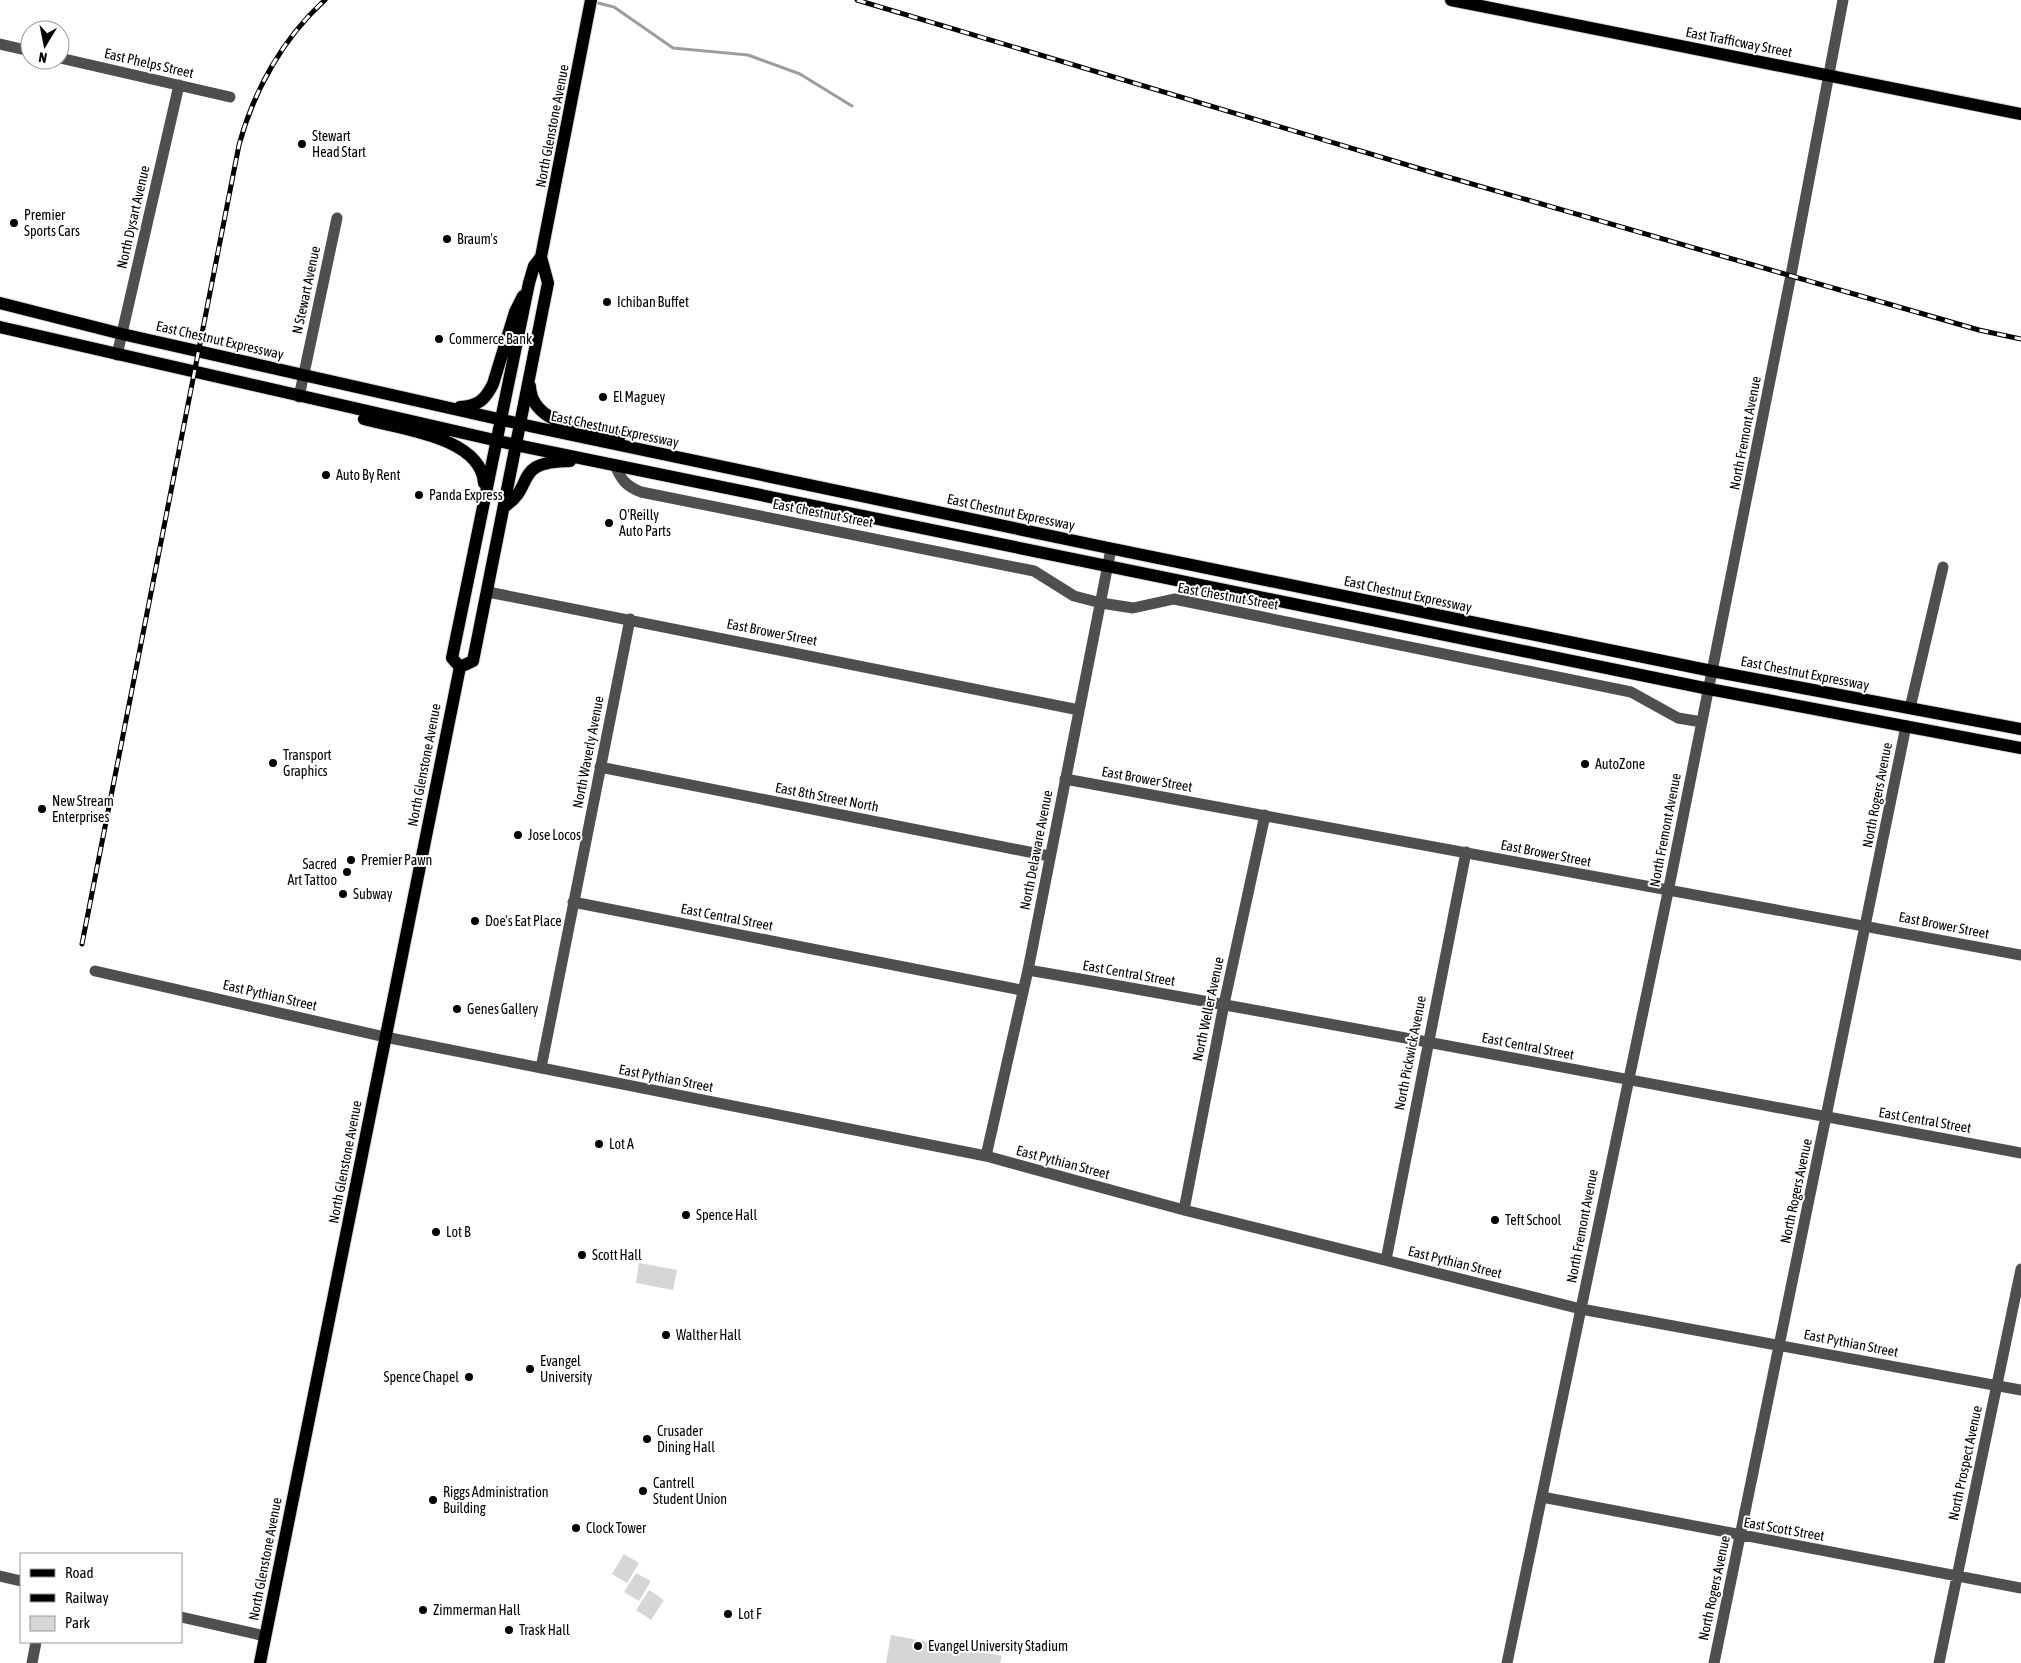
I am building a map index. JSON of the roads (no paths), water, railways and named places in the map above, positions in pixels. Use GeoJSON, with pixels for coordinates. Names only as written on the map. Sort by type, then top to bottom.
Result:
{"type":"FeatureCollection","features":[{"type":"Feature","properties":{"kind":"main road","name":"North Glenstone Avenue"},"geometry":{"type":"LineString","coordinates":[[460,667],[473,661],[488,592],[548,284],[541,257],[591,0]]}},
{"type":"Feature","properties":{"kind":"main road","name":"East Trafficway Street"},"geometry":{"type":"LineString","coordinates":[[1451,0],[1465,1],[2021,114]]}},
{"type":"Feature","properties":{"kind":"main road","name":"North Glenstone Avenue"},"geometry":{"type":"LineString","coordinates":[[460,667],[452,658],[485,490],[529,283],[534,266],[541,257]]}},
{"type":"Feature","properties":{"kind":"main road"},"geometry":{"type":"LineString","coordinates":[[450,408],[473,406],[487,396],[493,384],[516,309],[529,283]]}},
{"type":"Feature","properties":{"kind":"main road","name":"East Chestnut Expressway"},"geometry":{"type":"LineString","coordinates":[[0,303],[122,334],[500,420],[1111,549],[1712,671],[2021,729]]}},
{"type":"Feature","properties":{"kind":"main road"},"geometry":{"type":"LineString","coordinates":[[0,326],[298,397],[516,445],[1708,689],[2021,748]]}},
{"type":"Feature","properties":{"kind":"main road"},"geometry":{"type":"LineString","coordinates":[[530,374],[533,402],[554,420],[710,456],[738,470]]}},
{"type":"Feature","properties":{"kind":"main road"},"geometry":{"type":"LineString","coordinates":[[298,397],[320,408],[454,444],[480,465],[484,474],[485,490]]}},
{"type":"Feature","properties":{"kind":"main road"},"geometry":{"type":"LineString","coordinates":[[504,507],[516,499],[527,475],[543,462],[592,460]]}},
{"type":"Feature","properties":{"kind":"main road","name":"North Glenstone Avenue"},"geometry":{"type":"LineString","coordinates":[[260,1663],[460,667]]}},
{"type":"Feature","properties":{"kind":"street","name":"North Fremont Avenue"},"geometry":{"type":"LineString","coordinates":[[1507,1663],[1627,1081],[1668,892],[1830,76],[1843,0]]}},
{"type":"Feature","properties":{"kind":"street"},"geometry":{"type":"LineString","coordinates":[[0,44],[20,49]]}},
{"type":"Feature","properties":{"kind":"street","name":"East Phelps Street"},"geometry":{"type":"LineString","coordinates":[[70,60],[230,97]]}},
{"type":"Feature","properties":{"kind":"street","name":"North Dysart Avenue"},"geometry":{"type":"LineString","coordinates":[[117,355],[179,85]]}},
{"type":"Feature","properties":{"kind":"street","name":"N Stewart Avenue"},"geometry":{"type":"LineString","coordinates":[[298,397],[337,218]]}},
{"type":"Feature","properties":{"kind":"street","name":"East Chestnut Street"},"geometry":{"type":"LineString","coordinates":[[615,465],[620,477],[627,486],[641,492],[1034,571],[1074,596],[1101,603],[1133,608],[1174,599],[1631,692],[1678,718],[1702,722]]}},
{"type":"Feature","properties":{"kind":"street","name":"North Delaware Avenue"},"geometry":{"type":"LineString","coordinates":[[986,1156],[1021,990],[1028,970],[1048,856],[1111,549]]}},
{"type":"Feature","properties":{"kind":"street"},"geometry":{"type":"LineString","coordinates":[[1910,708],[1943,567]]}},
{"type":"Feature","properties":{"kind":"street","name":"East Brower Street"},"geometry":{"type":"LineString","coordinates":[[488,592],[1079,710]]}},
{"type":"Feature","properties":{"kind":"street","name":"North Waverly Avenue"},"geometry":{"type":"LineString","coordinates":[[541,1068],[630,619]]}},
{"type":"Feature","properties":{"kind":"street","name":"North Rogers Avenue"},"geometry":{"type":"LineString","coordinates":[[1714,1663],[1906,726]]}},
{"type":"Feature","properties":{"kind":"street","name":"East 8th Street North"},"geometry":{"type":"LineString","coordinates":[[600,767],[1048,856]]}},
{"type":"Feature","properties":{"kind":"street","name":"East Brower Street"},"geometry":{"type":"LineString","coordinates":[[1065,779],[1466,852],[1668,892],[2021,955]]}},
{"type":"Feature","properties":{"kind":"street","name":"North Weller Avenue"},"geometry":{"type":"LineString","coordinates":[[1184,1210],[1224,1004],[1265,815]]}},
{"type":"Feature","properties":{"kind":"street","name":"North Pickwick Avenue"},"geometry":{"type":"LineString","coordinates":[[1386,1260],[1427,1041],[1466,852]]}},
{"type":"Feature","properties":{"kind":"street","name":"East Central Street"},"geometry":{"type":"LineString","coordinates":[[573,902],[1021,990]]}},
{"type":"Feature","properties":{"kind":"street","name":"East Central Street"},"geometry":{"type":"LineString","coordinates":[[1028,970],[1427,1041],[1627,1081],[2021,1153]]}},
{"type":"Feature","properties":{"kind":"street","name":"East Pythian Street"},"geometry":{"type":"LineString","coordinates":[[95,971],[385,1037],[986,1156],[1184,1210],[1581,1309],[2021,1390]]}},
{"type":"Feature","properties":{"kind":"street","name":"North Prospect Avenue"},"geometry":{"type":"LineString","coordinates":[[1939,1663],[2021,1269]]}},
{"type":"Feature","properties":{"kind":"street","name":"East Scott Street"},"geometry":{"type":"LineString","coordinates":[[1542,1497],[2021,1588]]}},
{"type":"Feature","properties":{"kind":"street"},"geometry":{"type":"LineString","coordinates":[[0,1576],[20,1581]]}},
{"type":"Feature","properties":{"kind":"street"},"geometry":{"type":"LineString","coordinates":[[182,1617],[265,1636]]}},
{"type":"Feature","properties":{"kind":"street"},"geometry":{"type":"LineString","coordinates":[[32,1663],[36,1643]]}},
{"type":"Feature","properties":{"kind":"waterway"},"geometry":{"type":"LineString","coordinates":[[594,2],[614,7],[673,48],[748,55],[800,74],[852,106]]}},
{"type":"Feature","properties":{"kind":"railway"},"geometry":{"type":"LineString","coordinates":[[82,944],[239,145],[253,104],[272,66],[296,31],[325,0]]}},
{"type":"Feature","properties":{"kind":"railway"},"geometry":{"type":"LineString","coordinates":[[857,0],[1441,175],[1979,330],[2021,339]]}},
{"type":"Feature","properties":{"kind":"place","name":"Stewart Head Start"},"geometry":{"type":"Point","coordinates":[302,144]}},
{"type":"Feature","properties":{"kind":"place","name":"Premier Sports Cars"},"geometry":{"type":"Point","coordinates":[14,223]}},
{"type":"Feature","properties":{"kind":"place","name":"Braum's"},"geometry":{"type":"Point","coordinates":[447,239]}},
{"type":"Feature","properties":{"kind":"place","name":"Ichiban Buffet"},"geometry":{"type":"Point","coordinates":[607,302]}},
{"type":"Feature","properties":{"kind":"place","name":"Commerce Bank"},"geometry":{"type":"Point","coordinates":[439,339]}},
{"type":"Feature","properties":{"kind":"place","name":"El Maguey"},"geometry":{"type":"Point","coordinates":[603,397]}},
{"type":"Feature","properties":{"kind":"place","name":"Auto By Rent"},"geometry":{"type":"Point","coordinates":[326,475]}},
{"type":"Feature","properties":{"kind":"place","name":"Panda Express"},"geometry":{"type":"Point","coordinates":[419,495]}},
{"type":"Feature","properties":{"kind":"place","name":"O'Reilly Auto Parts"},"geometry":{"type":"Point","coordinates":[609,523]}},
{"type":"Feature","properties":{"kind":"place","name":"Transport Graphics"},"geometry":{"type":"Point","coordinates":[273,763]}},
{"type":"Feature","properties":{"kind":"place","name":"AutoZone"},"geometry":{"type":"Point","coordinates":[1585,764]}},
{"type":"Feature","properties":{"kind":"place","name":"New Stream Enterprises"},"geometry":{"type":"Point","coordinates":[42,809]}},
{"type":"Feature","properties":{"kind":"place","name":"Jose Locos"},"geometry":{"type":"Point","coordinates":[518,835]}},
{"type":"Feature","properties":{"kind":"place","name":"Premier Pawn"},"geometry":{"type":"Point","coordinates":[351,860]}},
{"type":"Feature","properties":{"kind":"place","name":"Sacred Art Tattoo"},"geometry":{"type":"Point","coordinates":[347,872]}},
{"type":"Feature","properties":{"kind":"place","name":"Subway"},"geometry":{"type":"Point","coordinates":[343,894]}},
{"type":"Feature","properties":{"kind":"place","name":"Doe's Eat Place"},"geometry":{"type":"Point","coordinates":[475,921]}},
{"type":"Feature","properties":{"kind":"place","name":"Genes Gallery"},"geometry":{"type":"Point","coordinates":[457,1009]}},
{"type":"Feature","properties":{"kind":"place","name":"Lot A"},"geometry":{"type":"Point","coordinates":[599,1144]}},
{"type":"Feature","properties":{"kind":"place","name":"Spence Hall"},"geometry":{"type":"Point","coordinates":[686,1215]}},
{"type":"Feature","properties":{"kind":"place","name":"Teft School"},"geometry":{"type":"Point","coordinates":[1495,1220]}},
{"type":"Feature","properties":{"kind":"place","name":"Lot B"},"geometry":{"type":"Point","coordinates":[436,1232]}},
{"type":"Feature","properties":{"kind":"place","name":"Scott Hall"},"geometry":{"type":"Point","coordinates":[582,1255]}},
{"type":"Feature","properties":{"kind":"place","name":"Walther Hall"},"geometry":{"type":"Point","coordinates":[666,1335]}},
{"type":"Feature","properties":{"kind":"place","name":"Evangel University"},"geometry":{"type":"Point","coordinates":[530,1369]}},
{"type":"Feature","properties":{"kind":"place","name":"Spence Chapel"},"geometry":{"type":"Point","coordinates":[469,1377]}},
{"type":"Feature","properties":{"kind":"place","name":"Crusader Dining Hall"},"geometry":{"type":"Point","coordinates":[647,1439]}},
{"type":"Feature","properties":{"kind":"place","name":"Cantrell Student Union"},"geometry":{"type":"Point","coordinates":[643,1491]}},
{"type":"Feature","properties":{"kind":"place","name":"Riggs Administration Building"},"geometry":{"type":"Point","coordinates":[433,1500]}},
{"type":"Feature","properties":{"kind":"place","name":"Clock Tower"},"geometry":{"type":"Point","coordinates":[576,1528]}},
{"type":"Feature","properties":{"kind":"place","name":"Zimmerman Hall"},"geometry":{"type":"Point","coordinates":[423,1610]}},
{"type":"Feature","properties":{"kind":"place","name":"Lot F"},"geometry":{"type":"Point","coordinates":[728,1614]}},
{"type":"Feature","properties":{"kind":"place","name":"Trask Hall"},"geometry":{"type":"Point","coordinates":[509,1630]}},
{"type":"Feature","properties":{"kind":"place","name":"Evangel University Stadium"},"geometry":{"type":"Point","coordinates":[918,1646]}}]}
